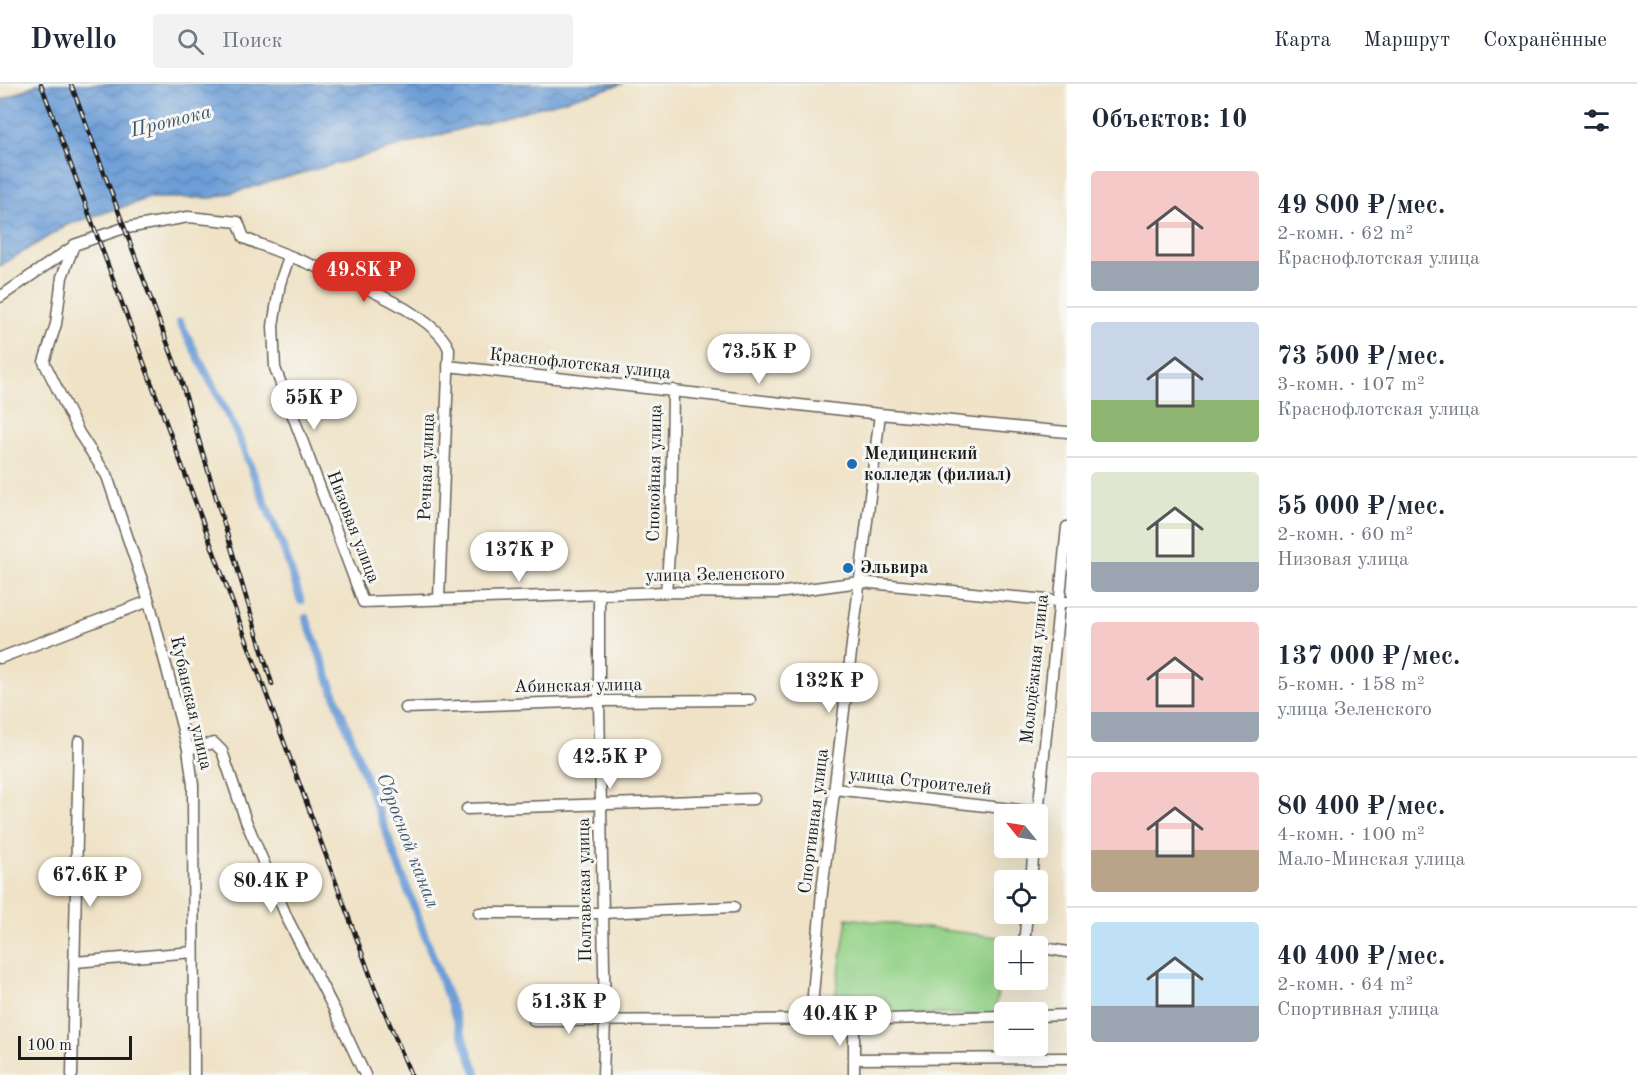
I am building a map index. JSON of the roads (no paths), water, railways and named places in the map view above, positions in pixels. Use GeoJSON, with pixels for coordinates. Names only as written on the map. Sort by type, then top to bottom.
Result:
{"type":"FeatureCollection","features":[{"type":"Feature","properties":{"kind":"street"},"geometry":{"type":"LineString","coordinates":[[0,297],[75,245],[122,229],[188,217],[238,222],[244,238],[289,257]]}},
{"type":"Feature","properties":{"kind":"street","name":"Кубанская улица"},"geometry":{"type":"LineString","coordinates":[[75,245],[62,277],[56,324],[44,363],[80,433],[107,476],[149,601],[188,749],[193,785],[194,1075]]}},
{"type":"Feature","properties":{"kind":"street","name":"Речная улица"},"geometry":{"type":"LineString","coordinates":[[289,257],[389,298],[404,306],[445,338],[449,349],[439,598]]}},
{"type":"Feature","properties":{"kind":"street","name":"Низовая улица"},"geometry":{"type":"LineString","coordinates":[[289,257],[280,283],[273,326],[275,368],[363,602]]}},
{"type":"Feature","properties":{"kind":"street","name":"Краснофлотская улица"},"geometry":{"type":"LineString","coordinates":[[448,366],[880,414],[1067,432]]}},
{"type":"Feature","properties":{"kind":"street","name":"Спокойная улица"},"geometry":{"type":"LineString","coordinates":[[666,592],[671,528],[673,390]]}},
{"type":"Feature","properties":{"kind":"street","name":"Спортивная улица"},"geometry":{"type":"LineString","coordinates":[[811,1018],[822,891],[880,414]]}},
{"type":"Feature","properties":{"kind":"street","name":"Молодёжная улица"},"geometry":{"type":"LineString","coordinates":[[1039,804],[1063,601],[1067,527]]}},
{"type":"Feature","properties":{"kind":"street","name":"улица Зеленского"},"geometry":{"type":"LineString","coordinates":[[363,602],[666,592],[777,593],[860,582],[1063,601]]}},
{"type":"Feature","properties":{"kind":"street","name":"Полтавская улица"},"geometry":{"type":"LineString","coordinates":[[599,595],[600,804],[605,1020],[603,1075]]}},
{"type":"Feature","properties":{"kind":"street"},"geometry":{"type":"LineString","coordinates":[[0,658],[149,601]]}},
{"type":"Feature","properties":{"kind":"street","name":"Абинская улица"},"geometry":{"type":"LineString","coordinates":[[406,708],[599,701],[750,700]]}},
{"type":"Feature","properties":{"kind":"street"},"geometry":{"type":"LineString","coordinates":[[72,1075],[79,741]]}},
{"type":"Feature","properties":{"kind":"street"},"geometry":{"type":"LineString","coordinates":[[188,749],[214,743],[222,751],[246,821],[288,920],[365,1075]]}},
{"type":"Feature","properties":{"kind":"street","name":"улица Строителей"},"geometry":{"type":"LineString","coordinates":[[834,789],[994,808]]}},
{"type":"Feature","properties":{"kind":"street"},"geometry":{"type":"LineString","coordinates":[[467,809],[754,799]]}},
{"type":"Feature","properties":{"kind":"street"},"geometry":{"type":"LineString","coordinates":[[479,913],[602,913],[734,907]]}},
{"type":"Feature","properties":{"kind":"street"},"geometry":{"type":"LineString","coordinates":[[1048,949],[1067,952]]}},
{"type":"Feature","properties":{"kind":"street"},"geometry":{"type":"LineString","coordinates":[[75,962],[193,952]]}},
{"type":"Feature","properties":{"kind":"street"},"geometry":{"type":"LineString","coordinates":[[1048,1016],[1067,1015]]}},
{"type":"Feature","properties":{"kind":"street"},"geometry":{"type":"LineString","coordinates":[[534,1021],[994,1016]]}},
{"type":"Feature","properties":{"kind":"street"},"geometry":{"type":"LineString","coordinates":[[854,1019],[854,1075]]}},
{"type":"Feature","properties":{"kind":"street"},"geometry":{"type":"LineString","coordinates":[[854,1059],[1067,1058]]}},
{"type":"Feature","properties":{"kind":"water","name":"Протока"},"geometry":{"type":"Polygon","coordinates":[[[37,84],[623,84],[213,198],[150,198],[67,225],[0,266],[0,101],[37,84]]]}},
{"type":"Feature","properties":{"kind":"waterway","name":"Сбросной канал"},"geometry":{"type":"LineString","coordinates":[[180,322],[237,433],[283,547],[301,601]]}},
{"type":"Feature","properties":{"kind":"waterway","name":"Сбросной канал"},"geometry":{"type":"LineString","coordinates":[[306,618],[477,1075]]}},
{"type":"Feature","properties":{"kind":"railway"},"geometry":{"type":"LineString","coordinates":[[41,84],[376,991],[411,1075]]}},
{"type":"Feature","properties":{"kind":"railway"},"geometry":{"type":"LineString","coordinates":[[71,84],[180,377],[272,684]]}},
{"type":"Feature","properties":{"kind":"place","name":"Медицинский колледж (филиал)"},"geometry":{"type":"Point","coordinates":[852,464]}},
{"type":"Feature","properties":{"kind":"place","name":"Эльвира"},"geometry":{"type":"Point","coordinates":[848,568]}}]}
